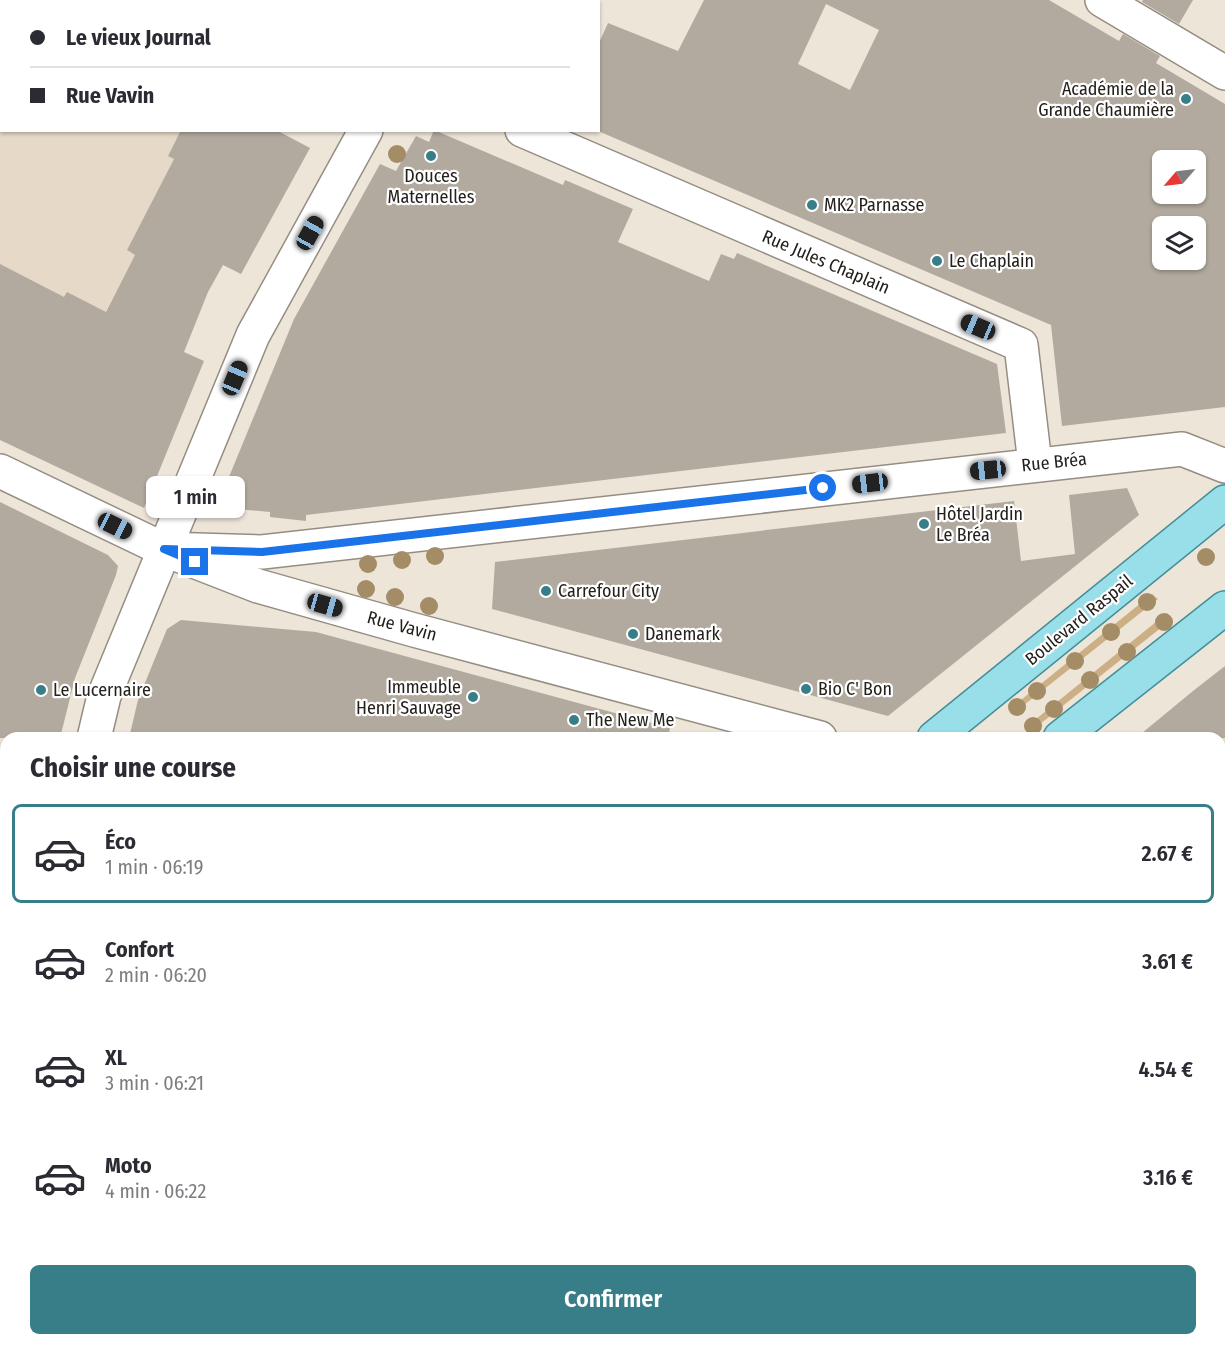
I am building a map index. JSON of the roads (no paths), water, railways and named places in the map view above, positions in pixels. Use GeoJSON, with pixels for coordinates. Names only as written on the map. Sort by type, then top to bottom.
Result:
{"type":"FeatureCollection","features":[{"type":"Feature","properties":{"kind":"main road","name":"Boulevard Raspail"},"geometry":{"type":"LineString","coordinates":[[941,732],[1225,501]]}},
{"type":"Feature","properties":{"kind":"main road"},"geometry":{"type":"LineString","coordinates":[[1068,732],[1225,608]]}},
{"type":"Feature","properties":{"kind":"street"},"geometry":{"type":"LineString","coordinates":[[1102,0],[1225,73]]}},
{"type":"Feature","properties":{"kind":"street"},"geometry":{"type":"LineString","coordinates":[[95,732],[104,696],[253,335],[365,132]]}},
{"type":"Feature","properties":{"kind":"street","name":"Rue Jules Chaplain"},"geometry":{"type":"LineString","coordinates":[[527,132],[1021,345],[1035,464]]}},
{"type":"Feature","properties":{"kind":"street","name":"Rue Bréa"},"geometry":{"type":"LineString","coordinates":[[164,549],[262,552],[1182,448],[1225,465]]}},
{"type":"Feature","properties":{"kind":"street","name":"Rue Vavin"},"geometry":{"type":"LineString","coordinates":[[0,471],[164,549],[258,586],[797,732]]}},
{"type":"Feature","properties":{"kind":"place","name":"Académie de la Grande Chaumière"},"geometry":{"type":"Point","coordinates":[1186,99]}},
{"type":"Feature","properties":{"kind":"place","name":"Douces Maternelles"},"geometry":{"type":"Point","coordinates":[431,156]}},
{"type":"Feature","properties":{"kind":"place","name":"MK2 Parnasse"},"geometry":{"type":"Point","coordinates":[812,205]}},
{"type":"Feature","properties":{"kind":"place","name":"Le Chaplain"},"geometry":{"type":"Point","coordinates":[937,261]}},
{"type":"Feature","properties":{"kind":"place","name":"Hôtel Jardin Le Bréa"},"geometry":{"type":"Point","coordinates":[924,524]}},
{"type":"Feature","properties":{"kind":"place","name":"Carrefour City"},"geometry":{"type":"Point","coordinates":[546,591]}},
{"type":"Feature","properties":{"kind":"place","name":"Danemark"},"geometry":{"type":"Point","coordinates":[633,634]}},
{"type":"Feature","properties":{"kind":"place","name":"Bio C' Bon"},"geometry":{"type":"Point","coordinates":[806,689]}},
{"type":"Feature","properties":{"kind":"place","name":"Le Lucernaire"},"geometry":{"type":"Point","coordinates":[41,690]}},
{"type":"Feature","properties":{"kind":"place","name":"Immeuble Henri Sauvage"},"geometry":{"type":"Point","coordinates":[473,697]}},
{"type":"Feature","properties":{"kind":"place","name":"The New Me"},"geometry":{"type":"Point","coordinates":[574,720]}}]}
